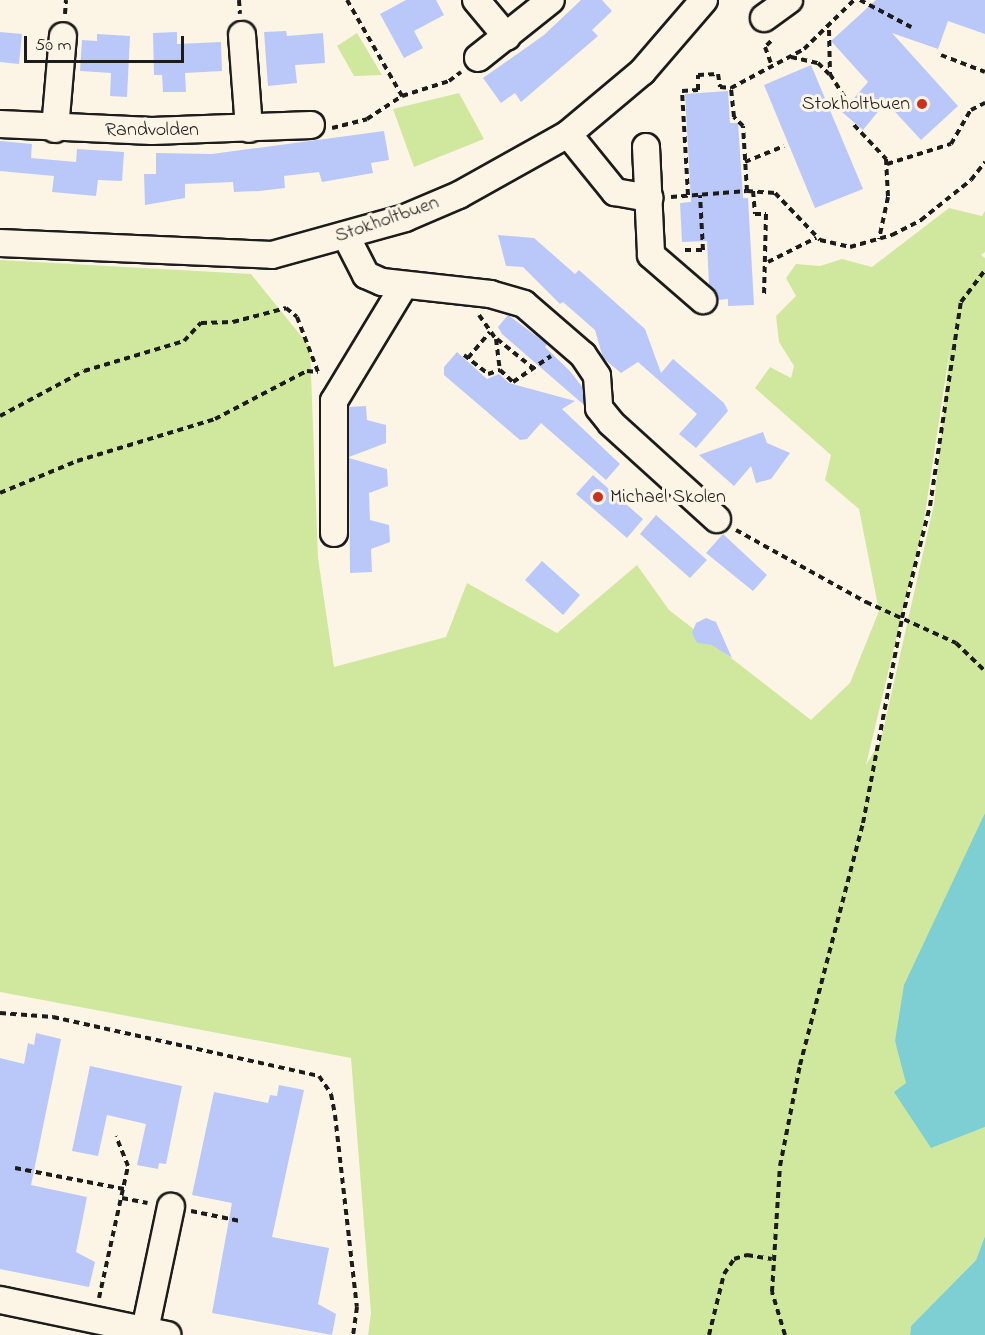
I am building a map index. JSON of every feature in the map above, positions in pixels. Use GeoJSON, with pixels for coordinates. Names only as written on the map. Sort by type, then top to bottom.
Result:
{"type":"FeatureCollection","features":[{"type":"Feature","properties":{"kind":"street"},"geometry":{"type":"LineString","coordinates":[[476,0],[507,38]]}},
{"type":"Feature","properties":{"kind":"street"},"geometry":{"type":"LineString","coordinates":[[477,58],[507,38],[551,0]]}},
{"type":"Feature","properties":{"kind":"street","name":"Stokholtbuen"},"geometry":{"type":"LineString","coordinates":[[0,243],[272,255],[346,236],[459,195],[568,134],[642,72],[704,0]]}},
{"type":"Feature","properties":{"kind":"street"},"geometry":{"type":"LineString","coordinates":[[764,18],[789,0]]}},
{"type":"Feature","properties":{"kind":"street"},"geometry":{"type":"LineString","coordinates":[[242,35],[249,129]]}},
{"type":"Feature","properties":{"kind":"street"},"geometry":{"type":"LineString","coordinates":[[55,129],[63,36]]}},
{"type":"Feature","properties":{"kind":"street","name":"Randvolden"},"geometry":{"type":"LineString","coordinates":[[0,124],[55,129],[249,129],[311,125]]}},
{"type":"Feature","properties":{"kind":"street"},"geometry":{"type":"LineString","coordinates":[[568,134],[615,192],[649,198]]}},
{"type":"Feature","properties":{"kind":"street"},"geometry":{"type":"LineString","coordinates":[[646,147],[651,255],[704,300]]}},
{"type":"Feature","properties":{"kind":"street"},"geometry":{"type":"LineString","coordinates":[[346,236],[366,275],[403,287],[465,292],[524,304],[569,344],[597,376],[599,408],[611,423],[717,519]]}},
{"type":"Feature","properties":{"kind":"street"},"geometry":{"type":"LineString","coordinates":[[334,533],[331,417],[345,377],[403,287]]}},
{"type":"Feature","properties":{"kind":"street"},"geometry":{"type":"LineString","coordinates":[[0,1300],[156,1333],[171,1207]]}},
{"type":"Feature","properties":{"kind":"path"},"geometry":{"type":"LineString","coordinates":[[347,0],[402,96]]}},
{"type":"Feature","properties":{"kind":"path"},"geometry":{"type":"LineString","coordinates":[[688,195],[682,91],[698,90],[698,75],[718,74],[720,87],[731,88],[790,57],[829,29],[854,0]]}},
{"type":"Feature","properties":{"kind":"path"},"geometry":{"type":"LineString","coordinates":[[860,0],[911,27]]}},
{"type":"Feature","properties":{"kind":"path"},"geometry":{"type":"LineString","coordinates":[[829,29],[830,74]]}},
{"type":"Feature","properties":{"kind":"path"},"geometry":{"type":"LineString","coordinates":[[941,55],[985,72]]}},
{"type":"Feature","properties":{"kind":"path"},"geometry":{"type":"LineString","coordinates":[[790,57],[818,63],[830,74],[847,101]]}},
{"type":"Feature","properties":{"kind":"path"},"geometry":{"type":"LineString","coordinates":[[311,125],[332,128],[367,119],[402,96],[449,81],[477,58]]}},
{"type":"Feature","properties":{"kind":"path"},"geometry":{"type":"LineString","coordinates":[[731,88],[734,117],[743,126],[747,191]]}},
{"type":"Feature","properties":{"kind":"path"},"geometry":{"type":"LineString","coordinates":[[887,164],[951,144],[971,110],[985,103]]}},
{"type":"Feature","properties":{"kind":"path"},"geometry":{"type":"LineString","coordinates":[[854,125],[887,164],[888,197],[878,240]]}},
{"type":"Feature","properties":{"kind":"path"},"geometry":{"type":"LineString","coordinates":[[745,162],[784,146]]}},
{"type":"Feature","properties":{"kind":"path"},"geometry":{"type":"LineString","coordinates":[[649,198],[747,191],[775,193],[817,237],[842,246],[878,240],[942,206],[985,162]]}},
{"type":"Feature","properties":{"kind":"path"},"geometry":{"type":"LineString","coordinates":[[753,191],[755,214],[766,214],[768,262],[764,296]]}},
{"type":"Feature","properties":{"kind":"path"},"geometry":{"type":"LineString","coordinates":[[685,250],[703,250],[700,195]]}},
{"type":"Feature","properties":{"kind":"path"},"geometry":{"type":"LineString","coordinates":[[768,262],[817,237]]}},
{"type":"Feature","properties":{"kind":"path"},"geometry":{"type":"LineString","coordinates":[[785,1335],[772,1292],[772,1259],[780,1166],[800,1065],[862,823],[903,615],[930,507],[961,302],[985,270]]}},
{"type":"Feature","properties":{"kind":"path"},"geometry":{"type":"LineString","coordinates":[[465,292],[496,339],[533,368]]}},
{"type":"Feature","properties":{"kind":"path"},"geometry":{"type":"LineString","coordinates":[[0,416],[84,371],[184,341],[210,319],[234,322],[286,308],[297,316],[318,372]]}},
{"type":"Feature","properties":{"kind":"path"},"geometry":{"type":"LineString","coordinates":[[490,332],[466,357],[488,374],[500,370]]}},
{"type":"Feature","properties":{"kind":"path"},"geometry":{"type":"LineString","coordinates":[[496,339],[500,370],[513,382],[569,344]]}},
{"type":"Feature","properties":{"kind":"path"},"geometry":{"type":"LineString","coordinates":[[0,494],[77,461],[215,419],[290,379],[318,372],[345,377]]}},
{"type":"Feature","properties":{"kind":"path"},"geometry":{"type":"LineString","coordinates":[[717,519],[866,602],[903,615],[956,643],[985,671]]}},
{"type":"Feature","properties":{"kind":"path"},"geometry":{"type":"LineString","coordinates":[[0,1012],[53,1017],[319,1076],[331,1094],[335,1115],[357,1307],[353,1335]]}},
{"type":"Feature","properties":{"kind":"path"},"geometry":{"type":"LineString","coordinates":[[94,1320],[128,1166],[116,1136]]}},
{"type":"Feature","properties":{"kind":"path"},"geometry":{"type":"LineString","coordinates":[[15,1168],[124,1189]]}},
{"type":"Feature","properties":{"kind":"path"},"geometry":{"type":"LineString","coordinates":[[709,1335],[724,1274],[734,1259],[747,1255],[772,1259]]}},
{"type":"Feature","properties":{"kind":"green space"},"geometry":{"type":"Polygon","coordinates":[[[357,33],[382,75],[354,76],[337,46],[357,33]]]}},
{"type":"Feature","properties":{"kind":"green space"},"geometry":{"type":"Polygon","coordinates":[[[459,93],[484,139],[414,167],[393,109],[459,93]]]}},
{"type":"Feature","properties":{"kind":"green space"},"geometry":{"type":"Polygon","coordinates":[[[949,208],[982,216],[985,211],[985,252],[981,255],[985,258],[985,813],[895,1041],[931,1147],[985,1127],[985,1236],[976,1260],[911,1326],[910,1335],[368,1335],[371,1313],[351,1058],[0,992],[0,260],[251,274],[310,347],[318,558],[334,667],[446,637],[467,583],[557,633],[637,565],[669,610],[811,720],[850,683],[879,611],[859,509],[825,480],[831,455],[755,388],[770,367],[791,378],[794,366],[779,342],[776,316],[796,296],[786,278],[796,264],[820,266],[842,259],[872,267],[949,208]],[[950,348],[923,527],[866,765],[881,740],[934,504],[950,348]]]}},
{"type":"Feature","properties":{"kind":"water"},"geometry":{"type":"Polygon","coordinates":[[[985,813],[985,1127],[931,1148],[894,1092],[906,1083],[895,1041],[904,985],[985,813]]]}},
{"type":"Feature","properties":{"kind":"water"},"geometry":{"type":"Polygon","coordinates":[[[985,1236],[985,1335],[910,1335],[911,1326],[976,1260],[985,1236]]]}},
{"type":"Feature","properties":{"kind":"building"},"geometry":{"type":"Polygon","coordinates":[[[406,0],[436,0],[444,15],[414,31],[423,48],[404,58],[380,14],[406,0]]]}},
{"type":"Feature","properties":{"kind":"building"},"geometry":{"type":"Polygon","coordinates":[[[581,0],[602,0],[612,11],[592,30],[598,36],[521,102],[515,93],[501,103],[483,78],[544,35],[581,0]]]}},
{"type":"Feature","properties":{"kind":"building"},"geometry":{"type":"Polygon","coordinates":[[[876,0],[985,0],[985,34],[948,21],[938,49],[892,33],[958,106],[921,140],[886,102],[863,130],[842,112],[868,82],[831,41],[876,0]]]}},
{"type":"Feature","properties":{"kind":"building"},"geometry":{"type":"Polygon","coordinates":[[[286,31],[287,36],[323,33],[325,63],[295,65],[297,83],[268,86],[264,32],[286,31]]]}},
{"type":"Feature","properties":{"kind":"building"},"geometry":{"type":"Polygon","coordinates":[[[0,32],[22,34],[19,64],[0,62],[0,32]]]}},
{"type":"Feature","properties":{"kind":"building"},"geometry":{"type":"Polygon","coordinates":[[[177,32],[177,44],[221,42],[222,71],[185,73],[186,92],[163,92],[162,75],[154,75],[153,33],[177,32]]]}},
{"type":"Feature","properties":{"kind":"building"},"geometry":{"type":"Polygon","coordinates":[[[97,34],[130,36],[127,97],[110,96],[111,73],[80,71],[82,40],[97,41],[97,34]]]}},
{"type":"Feature","properties":{"kind":"building"},"geometry":{"type":"Polygon","coordinates":[[[811,65],[863,189],[815,208],[764,85],[811,65]]]}},
{"type":"Feature","properties":{"kind":"building"},"geometry":{"type":"Polygon","coordinates":[[[728,91],[730,123],[738,123],[743,198],[748,198],[754,305],[728,306],[728,299],[718,300],[709,286],[707,241],[682,242],[680,203],[691,202],[685,94],[728,91]]]}},
{"type":"Feature","properties":{"kind":"building"},"geometry":{"type":"Polygon","coordinates":[[[384,131],[389,160],[371,163],[373,173],[322,182],[319,172],[284,176],[285,188],[259,191],[234,192],[233,182],[185,184],[185,198],[145,205],[144,174],[156,174],[156,153],[212,154],[384,131]]]}},
{"type":"Feature","properties":{"kind":"building"},"geometry":{"type":"Polygon","coordinates":[[[0,141],[32,144],[31,158],[76,162],[77,149],[124,152],[122,181],[98,180],[96,196],[52,192],[54,176],[0,171],[0,141]]]}},
{"type":"Feature","properties":{"kind":"building"},"geometry":{"type":"Polygon","coordinates":[[[498,235],[534,238],[575,274],[579,270],[645,329],[661,373],[673,359],[724,403],[728,411],[696,448],[679,434],[697,414],[638,362],[621,373],[603,358],[595,330],[563,302],[560,304],[523,267],[506,266],[498,235]]]}},
{"type":"Feature","properties":{"kind":"building"},"geometry":{"type":"Polygon","coordinates":[[[508,315],[547,344],[545,347],[570,371],[583,388],[584,405],[502,334],[498,327],[508,315]]]}},
{"type":"Feature","properties":{"kind":"building"},"geometry":{"type":"Polygon","coordinates":[[[457,352],[487,379],[499,374],[509,383],[575,401],[562,409],[620,464],[606,480],[541,423],[527,439],[520,440],[444,375],[444,367],[457,352]]]}},
{"type":"Feature","properties":{"kind":"building"},"geometry":{"type":"Polygon","coordinates":[[[366,406],[367,420],[386,425],[386,443],[349,457],[349,407],[366,406]]]}},
{"type":"Feature","properties":{"kind":"building"},"geometry":{"type":"Polygon","coordinates":[[[763,432],[767,443],[790,453],[771,479],[756,483],[751,466],[734,486],[699,455],[763,432]]]}},
{"type":"Feature","properties":{"kind":"building"},"geometry":{"type":"Polygon","coordinates":[[[349,458],[387,469],[388,486],[369,493],[370,520],[389,525],[390,542],[371,549],[372,572],[350,573],[349,458]]]}},
{"type":"Feature","properties":{"kind":"building"},"geometry":{"type":"Polygon","coordinates":[[[593,475],[643,519],[627,538],[576,494],[593,475]]]}},
{"type":"Feature","properties":{"kind":"building"},"geometry":{"type":"Polygon","coordinates":[[[656,515],[707,560],[690,578],[640,534],[656,515]]]}},
{"type":"Feature","properties":{"kind":"building"},"geometry":{"type":"Polygon","coordinates":[[[723,534],[767,575],[753,591],[706,553],[723,534]]]}},
{"type":"Feature","properties":{"kind":"building"},"geometry":{"type":"Polygon","coordinates":[[[542,561],[580,595],[563,615],[525,580],[542,561]]]}},
{"type":"Feature","properties":{"kind":"building"},"geometry":{"type":"Polygon","coordinates":[[[706,618],[716,622],[732,658],[712,645],[697,643],[692,633],[696,623],[706,618]]]}},
{"type":"Feature","properties":{"kind":"building"},"geometry":{"type":"Polygon","coordinates":[[[36,1033],[61,1039],[31,1185],[87,1197],[76,1252],[95,1262],[89,1287],[0,1269],[0,1058],[24,1064],[28,1043],[34,1045],[36,1033]]]}},
{"type":"Feature","properties":{"kind":"building"},"geometry":{"type":"Polygon","coordinates":[[[90,1066],[182,1086],[166,1164],[159,1163],[158,1169],[137,1165],[146,1124],[107,1115],[98,1156],[72,1151],[90,1066]]]}},
{"type":"Feature","properties":{"kind":"building"},"geometry":{"type":"Polygon","coordinates":[[[279,1085],[304,1090],[272,1237],[329,1248],[318,1304],[336,1314],[332,1335],[212,1313],[232,1203],[192,1195],[214,1092],[268,1103],[270,1095],[277,1096],[279,1085]]]}},
{"type":"Feature","properties":{"kind":"place","name":"Stokholtbuen"},"geometry":{"type":"Point","coordinates":[922,104]}},
{"type":"Feature","properties":{"kind":"place","name":"Michael Skolen"},"geometry":{"type":"Point","coordinates":[598,497]}}]}
